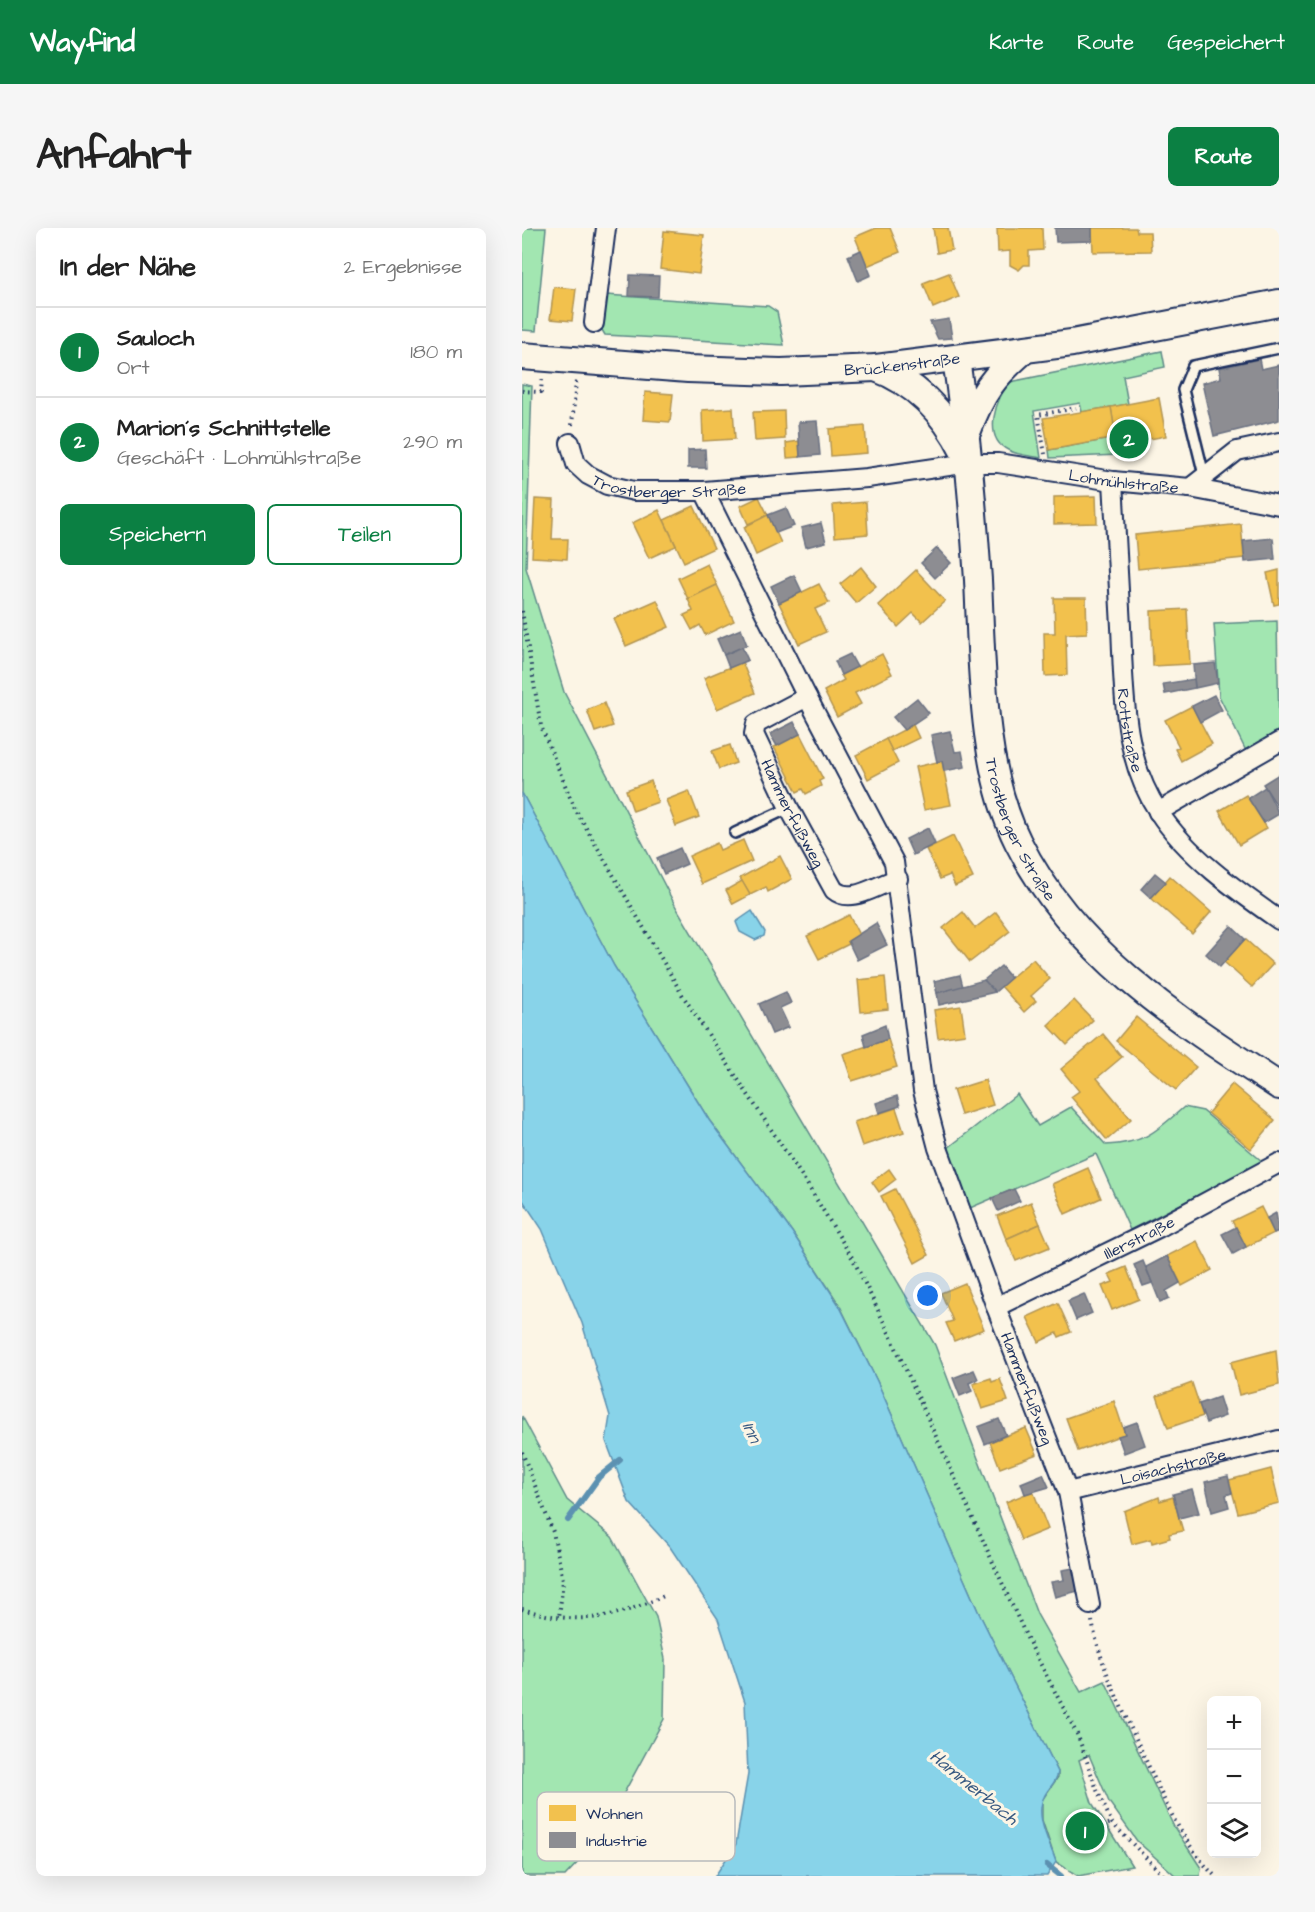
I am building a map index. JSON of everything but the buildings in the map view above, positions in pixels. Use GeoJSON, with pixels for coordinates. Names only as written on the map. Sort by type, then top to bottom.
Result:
{"type":"FeatureCollection","features":[{"type":"Feature","properties":{"kind":"main road","name":"Brückenstraße"},"geometry":{"type":"LineString","coordinates":[[522,356],[688,369],[781,372],[876,368],[1023,351],[1279,303]]}},
{"type":"Feature","properties":{"kind":"main road"},"geometry":{"type":"LineString","coordinates":[[967,433],[978,402],[991,381],[1023,351]]}},
{"type":"Feature","properties":{"kind":"main road","name":"Trostberger Straße"},"geometry":{"type":"LineString","coordinates":[[956,359],[967,433],[989,735],[1001,799],[1018,844],[1059,905],[1083,934],[1116,966],[1156,1003],[1279,1086]]}},
{"type":"Feature","properties":{"kind":"main road"},"geometry":{"type":"LineString","coordinates":[[876,368],[892,374],[934,407],[955,435],[969,463]]}},
{"type":"Feature","properties":{"kind":"street"},"geometry":{"type":"LineString","coordinates":[[594,323],[606,228]]}},
{"type":"Feature","properties":{"kind":"street"},"geometry":{"type":"LineString","coordinates":[[1190,488],[1237,451],[1279,442]]}},
{"type":"Feature","properties":{"kind":"street","name":"Trostberger Straße"},"geometry":{"type":"LineString","coordinates":[[570,444],[576,464],[588,475],[607,485],[634,491],[704,491],[867,478],[969,463]]}},
{"type":"Feature","properties":{"kind":"street","name":"Lohmühlstraße"},"geometry":{"type":"LineString","coordinates":[[969,463],[999,463],[1113,481],[1190,488],[1279,505]]}},
{"type":"Feature","properties":{"kind":"street","name":"Rottstraße"},"geometry":{"type":"LineString","coordinates":[[1113,481],[1126,714],[1138,770],[1158,812],[1189,848],[1218,874],[1279,920]]}},
{"type":"Feature","properties":{"kind":"street","name":"Hammerfußweg"},"geometry":{"type":"LineString","coordinates":[[704,491],[807,697],[894,862],[898,879],[923,1091],[938,1148],[996,1307],[1068,1492],[1090,1605]]}},
{"type":"Feature","properties":{"kind":"street","name":"Hammerfußweg"},"geometry":{"type":"LineString","coordinates":[[807,697],[756,724],[753,734],[789,808],[834,890],[840,895],[849,897],[881,883],[898,879]]}},
{"type":"Feature","properties":{"kind":"street"},"geometry":{"type":"LineString","coordinates":[[1158,812],[1279,742]]}},
{"type":"Feature","properties":{"kind":"street","name":"Illerstraße"},"geometry":{"type":"LineString","coordinates":[[996,1307],[1158,1228],[1279,1163]]}},
{"type":"Feature","properties":{"kind":"street","name":"Loisachstraße"},"geometry":{"type":"LineString","coordinates":[[1068,1492],[1279,1440]]}},
{"type":"Feature","properties":{"kind":"lane"},"geometry":{"type":"LineString","coordinates":[[1204,475],[1183,390],[1194,366],[1279,348]]}},
{"type":"Feature","properties":{"kind":"lane"},"geometry":{"type":"LineString","coordinates":[[735,833],[789,808]]}},
{"type":"Feature","properties":{"kind":"path"},"geometry":{"type":"LineString","coordinates":[[570,444],[576,384]]}},
{"type":"Feature","properties":{"kind":"path"},"geometry":{"type":"LineString","coordinates":[[522,391],[541,392]]}},
{"type":"Feature","properties":{"kind":"path"},"geometry":{"type":"LineString","coordinates":[[1045,470],[1038,415],[1076,408]]}},
{"type":"Feature","properties":{"kind":"path"},"geometry":{"type":"LineString","coordinates":[[522,611],[541,726],[574,807],[683,996],[789,1156],[853,1259],[892,1338],[1027,1638],[1078,1736],[1096,1790],[1112,1822],[1164,1876]]}},
{"type":"Feature","properties":{"kind":"path"},"geometry":{"type":"LineString","coordinates":[[522,1452],[553,1532],[563,1580],[560,1618]]}},
{"type":"Feature","properties":{"kind":"path"},"geometry":{"type":"LineString","coordinates":[[522,1609],[574,1620],[607,1617],[666,1595]]}},
{"type":"Feature","properties":{"kind":"path"},"geometry":{"type":"LineString","coordinates":[[1090,1605],[1096,1642],[1111,1686],[1184,1837],[1215,1876]]}},
{"type":"Feature","properties":{"kind":"path"},"geometry":{"type":"LineString","coordinates":[[1085,1831],[1112,1822]]}},
{"type":"Feature","properties":{"kind":"green space"},"geometry":{"type":"Polygon","coordinates":[[[522,228],[546,228],[536,331],[522,330],[522,228]]]}},
{"type":"Feature","properties":{"kind":"green space"},"geometry":{"type":"Polygon","coordinates":[[[606,295],[768,306],[777,312],[784,345],[605,335],[602,330],[606,295]]]}},
{"type":"Feature","properties":{"kind":"green space"},"geometry":{"type":"Polygon","coordinates":[[[1162,351],[1165,367],[1123,376],[1128,404],[1082,412],[1080,403],[1034,411],[1041,458],[1008,450],[995,436],[996,407],[1010,382],[1162,351]]]}},
{"type":"Feature","properties":{"kind":"green space"},"geometry":{"type":"Polygon","coordinates":[[[522,384],[532,386],[526,568],[564,692],[676,907],[935,1345],[1037,1614],[1081,1692],[1105,1681],[1174,1827],[1201,1868],[1200,1876],[1176,1876],[1137,1841],[1109,1802],[1089,1755],[1079,1760],[1092,1803],[1132,1866],[1078,1876],[1056,1862],[1042,1820],[1042,1800],[1058,1777],[1058,1772],[978,1611],[877,1381],[839,1304],[792,1232],[709,1120],[614,966],[522,793],[522,384]]]}},
{"type":"Feature","properties":{"kind":"green space"},"geometry":{"type":"Polygon","coordinates":[[[1116,438],[1118,455],[1050,458],[1049,450],[1116,438]]]}},
{"type":"Feature","properties":{"kind":"green space"},"geometry":{"type":"Polygon","coordinates":[[[1277,621],[1279,730],[1246,751],[1219,696],[1214,624],[1277,621]]]}},
{"type":"Feature","properties":{"kind":"green space"},"geometry":{"type":"Polygon","coordinates":[[[1017,1094],[1038,1126],[1071,1107],[1106,1145],[1141,1139],[1184,1107],[1203,1111],[1263,1162],[1130,1230],[1096,1154],[970,1208],[948,1148],[1017,1094]]]}},
{"type":"Feature","properties":{"kind":"green space"},"geometry":{"type":"Polygon","coordinates":[[[522,1416],[567,1500],[612,1537],[656,1617],[665,1659],[664,1719],[625,1792],[537,1792],[537,1861],[579,1861],[565,1876],[522,1876],[522,1416]]]}},
{"type":"Feature","properties":{"kind":"water","name":"Inn"},"geometry":{"type":"Polygon","coordinates":[[[522,793],[614,966],[709,1120],[792,1232],[839,1305],[877,1381],[978,1611],[1058,1772],[1041,1804],[1044,1830],[1056,1862],[1047,1876],[715,1876],[725,1861],[735,1861],[735,1846],[748,1774],[745,1702],[718,1619],[670,1547],[629,1502],[606,1441],[610,1416],[582,1323],[542,1229],[522,1199],[522,793]]]}},
{"type":"Feature","properties":{"kind":"water"},"geometry":{"type":"Polygon","coordinates":[[[752,911],[765,932],[764,936],[755,940],[740,932],[736,922],[752,911]]]}},
{"type":"Feature","properties":{"kind":"waterway"},"geometry":{"type":"LineString","coordinates":[[568,1520],[599,1477],[620,1460]]}},
{"type":"Feature","properties":{"kind":"waterway","name":"Hammerbach"},"geometry":{"type":"LineString","coordinates":[[1047,1865],[1061,1876]]}},
{"type":"Feature","properties":{"kind":"place","name":"Marion´s Schnittstelle"},"geometry":{"type":"Point","coordinates":[1129,439]}},
{"type":"Feature","properties":{"kind":"place","name":"Sauloch"},"geometry":{"type":"Point","coordinates":[1085,1831]}}]}
